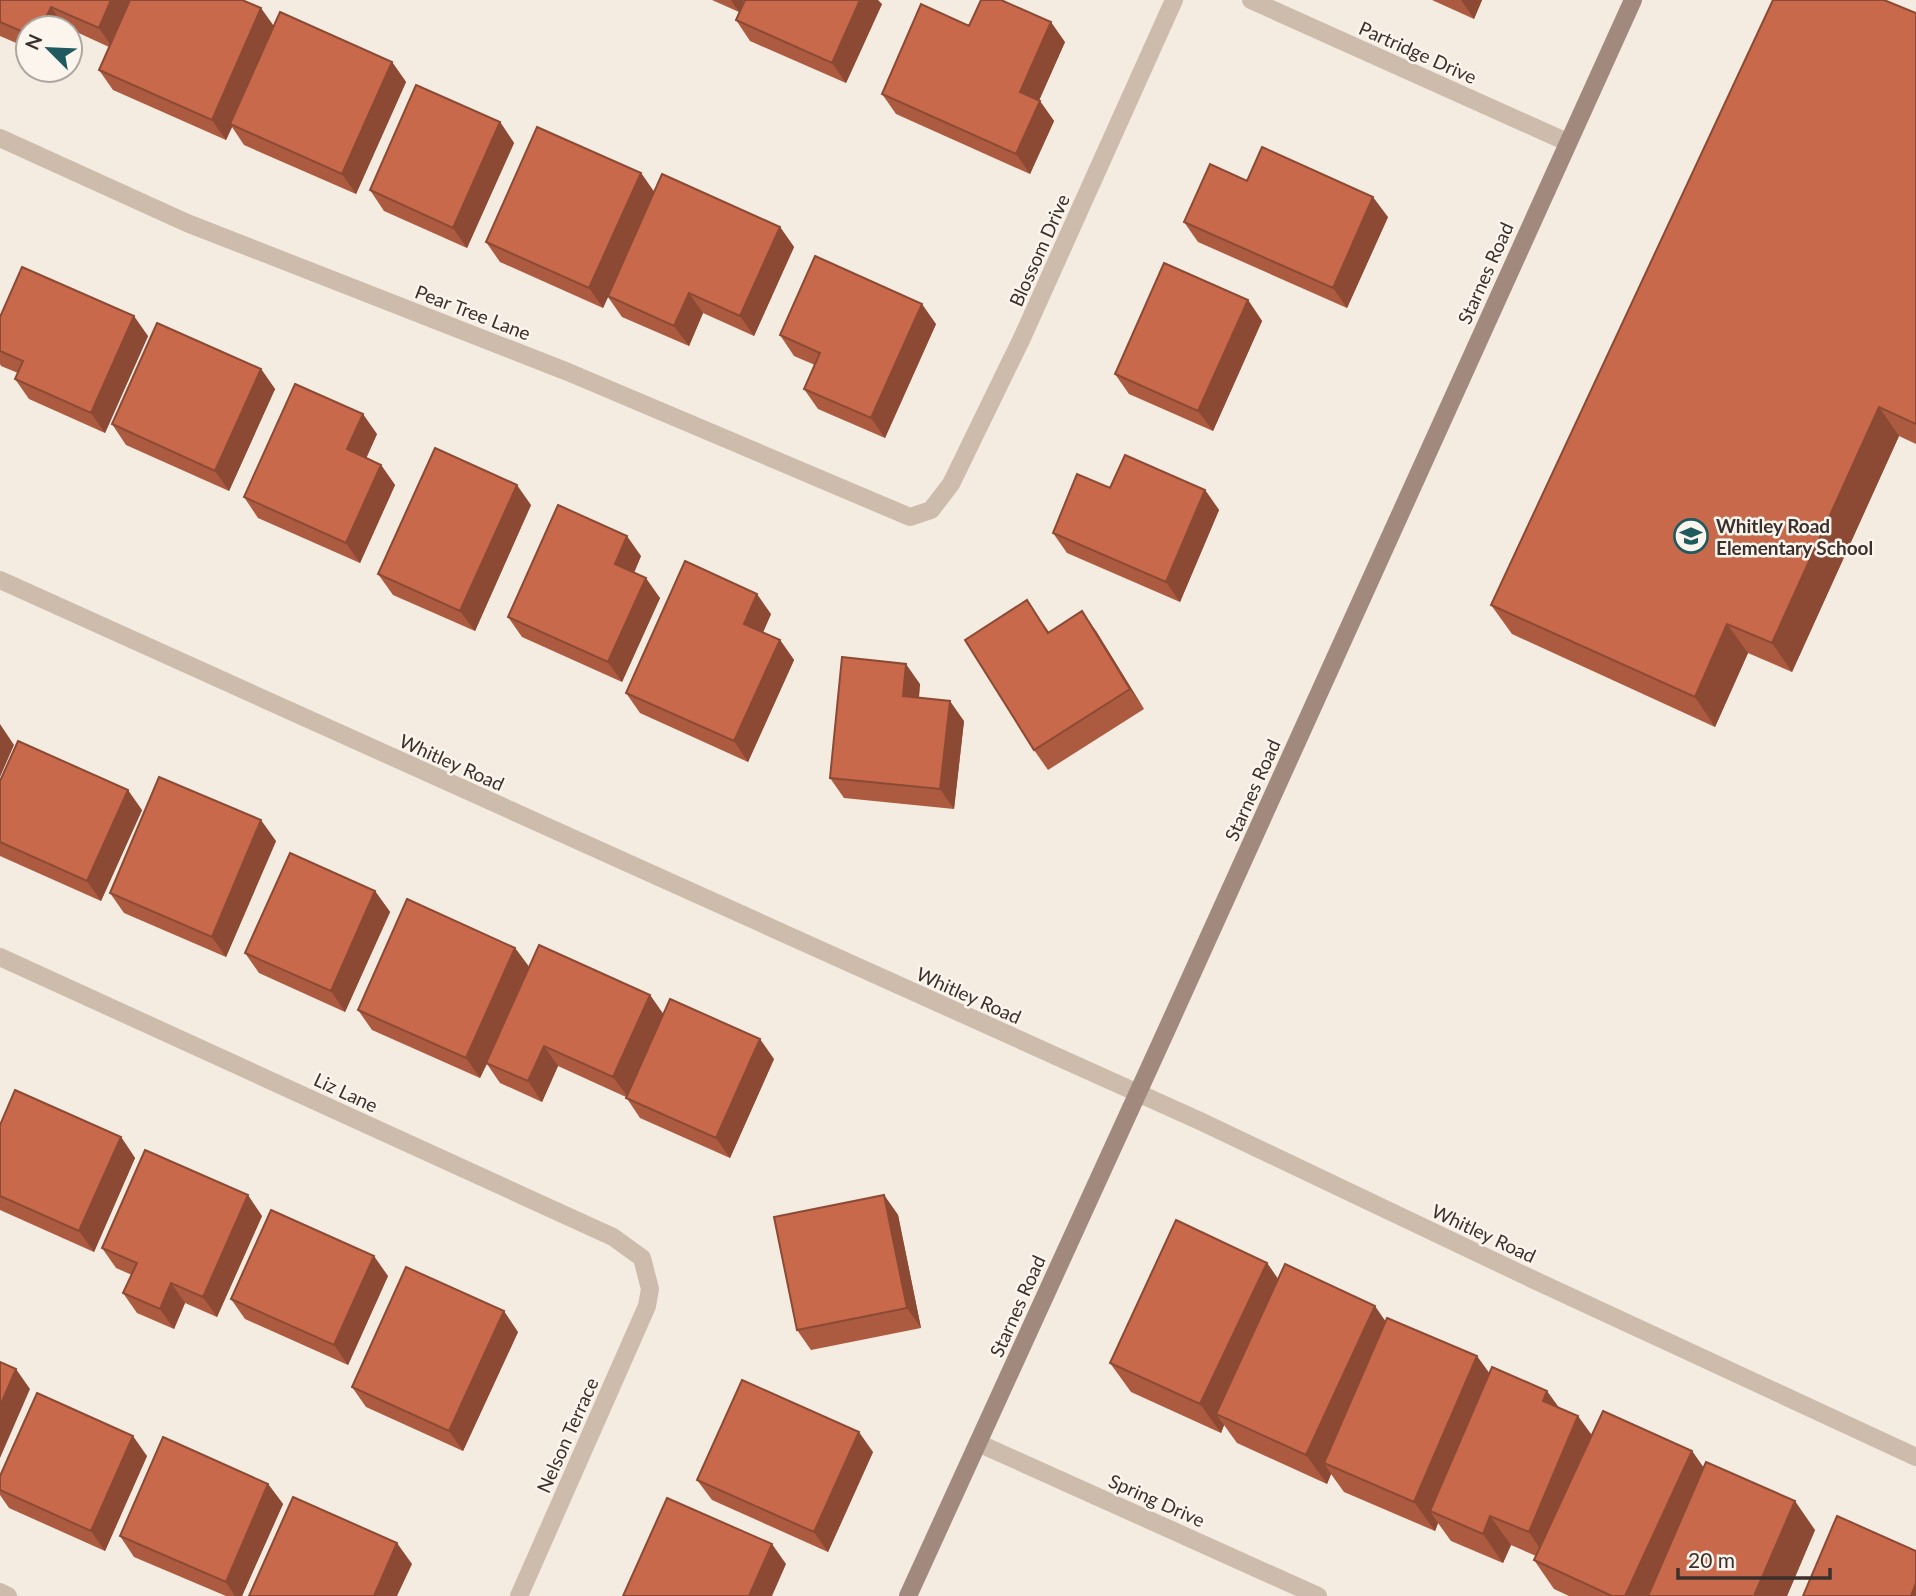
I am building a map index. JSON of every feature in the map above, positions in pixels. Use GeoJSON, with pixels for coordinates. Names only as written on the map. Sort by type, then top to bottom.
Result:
{"type":"FeatureCollection","features":[{"type":"Feature","properties":{"kind":"main road","name":"Starnes Road"},"geometry":{"type":"LineString","coordinates":[[908,1596],[1633,0]]}},
{"type":"Feature","properties":{"kind":"street","name":"Blossom Drive"},"geometry":{"type":"LineString","coordinates":[[931,510],[951,484],[1022,338],[1174,0]]}},
{"type":"Feature","properties":{"kind":"street","name":"Partridge Drive"},"geometry":{"type":"LineString","coordinates":[[1251,0],[1567,142]]}},
{"type":"Feature","properties":{"kind":"street","name":"Pear Tree Lane"},"geometry":{"type":"LineString","coordinates":[[0,138],[187,223],[568,372],[910,517],[931,510]]}},
{"type":"Feature","properties":{"kind":"street","name":"Whitley Road"},"geometry":{"type":"LineString","coordinates":[[0,580],[1200,1121],[1916,1457]]}},
{"type":"Feature","properties":{"kind":"street","name":"Liz Lane"},"geometry":{"type":"LineString","coordinates":[[0,957],[613,1237],[642,1258],[650,1289]]}},
{"type":"Feature","properties":{"kind":"street","name":"Nelson Terrace"},"geometry":{"type":"LineString","coordinates":[[519,1596],[647,1306],[650,1289]]}},
{"type":"Feature","properties":{"kind":"street","name":"Spring Drive"},"geometry":{"type":"LineString","coordinates":[[978,1443],[1318,1596]]}},
{"type":"Feature","properties":{"kind":"street"},"geometry":{"type":"LineString","coordinates":[[0,1592],[8,1596]]}},
{"type":"Feature","properties":{"kind":"building"},"geometry":{"type":"Polygon","coordinates":[[[0,0],[111,0],[99,28],[84,21],[84,14],[67,14],[51,7],[48,14],[14,14],[14,28],[0,22],[0,0]]]}},
{"type":"Feature","properties":{"kind":"building"},"geometry":{"type":"Polygon","coordinates":[[[130,0],[242,0],[261,8],[212,120],[99,70],[130,0]]]}},
{"type":"Feature","properties":{"kind":"building"},"geometry":{"type":"Polygon","coordinates":[[[745,0],[860,0],[832,63],[736,20],[745,0]]]}},
{"type":"Feature","properties":{"kind":"building"},"geometry":{"type":"Polygon","coordinates":[[[981,0],[1001,0],[1051,22],[1020,92],[1040,101],[1016,154],[882,94],[921,4],[969,26],[981,0]]]}},
{"type":"Feature","properties":{"kind":"building"},"geometry":{"type":"Polygon","coordinates":[[[1773,0],[1884,0],[1916,13],[1916,424],[1879,407],[1772,643],[1727,624],[1695,697],[1491,605],[1773,0]]]}},
{"type":"Feature","properties":{"kind":"building"},"geometry":{"type":"Polygon","coordinates":[[[280,12],[392,62],[342,174],[230,124],[280,12]]]}},
{"type":"Feature","properties":{"kind":"building"},"geometry":{"type":"Polygon","coordinates":[[[416,85],[500,122],[453,228],[370,190],[416,85]]]}},
{"type":"Feature","properties":{"kind":"building"},"geometry":{"type":"Polygon","coordinates":[[[537,127],[641,173],[589,288],[486,242],[537,127]]]}},
{"type":"Feature","properties":{"kind":"building"},"geometry":{"type":"Polygon","coordinates":[[[1262,147],[1373,197],[1333,288],[1184,222],[1210,164],[1247,181],[1262,147]]]}},
{"type":"Feature","properties":{"kind":"building"},"geometry":{"type":"Polygon","coordinates":[[[662,174],[780,227],[740,316],[689,293],[674,326],[608,296],[662,174]]]}},
{"type":"Feature","properties":{"kind":"building"},"geometry":{"type":"Polygon","coordinates":[[[815,256],[922,304],[871,418],[804,389],[820,353],[780,335],[815,256]]]}},
{"type":"Feature","properties":{"kind":"building"},"geometry":{"type":"Polygon","coordinates":[[[1164,263],[1248,300],[1198,411],[1115,374],[1164,263]]]}},
{"type":"Feature","properties":{"kind":"building"},"geometry":{"type":"Polygon","coordinates":[[[22,267],[134,316],[91,413],[15,379],[23,361],[0,351],[0,317],[22,267]]]}},
{"type":"Feature","properties":{"kind":"building"},"geometry":{"type":"Polygon","coordinates":[[[157,323],[261,369],[215,471],[112,424],[157,323]]]}},
{"type":"Feature","properties":{"kind":"building"},"geometry":{"type":"Polygon","coordinates":[[[295,384],[363,414],[347,449],[381,465],[346,543],[244,497],[295,384]]]}},
{"type":"Feature","properties":{"kind":"building"},"geometry":{"type":"Polygon","coordinates":[[[435,448],[517,485],[460,611],[378,574],[435,448]]]}},
{"type":"Feature","properties":{"kind":"building"},"geometry":{"type":"Polygon","coordinates":[[[1125,455],[1205,490],[1166,582],[1053,533],[1077,474],[1110,488],[1125,455]]]}},
{"type":"Feature","properties":{"kind":"building"},"geometry":{"type":"Polygon","coordinates":[[[558,505],[627,536],[615,564],[646,578],[608,662],[508,617],[558,505]]]}},
{"type":"Feature","properties":{"kind":"building"},"geometry":{"type":"Polygon","coordinates":[[[685,561],[757,594],[744,624],[780,640],[734,741],[626,693],[685,561]]]}},
{"type":"Feature","properties":{"kind":"building"},"geometry":{"type":"Polygon","coordinates":[[[1027,600],[1048,633],[1082,611],[1130,689],[1034,750],[965,640],[1027,600]]]}},
{"type":"Feature","properties":{"kind":"building"},"geometry":{"type":"Polygon","coordinates":[[[842,657],[906,664],[903,696],[950,701],[940,789],[830,778],[842,657]]]}},
{"type":"Feature","properties":{"kind":"building"},"geometry":{"type":"Polygon","coordinates":[[[18,741],[128,790],[87,881],[0,842],[0,781],[18,741]]]}},
{"type":"Feature","properties":{"kind":"building"},"geometry":{"type":"Polygon","coordinates":[[[159,777],[261,820],[212,937],[110,893],[159,777]]]}},
{"type":"Feature","properties":{"kind":"building"},"geometry":{"type":"Polygon","coordinates":[[[290,853],[375,891],[331,991],[245,953],[290,853]]]}},
{"type":"Feature","properties":{"kind":"building"},"geometry":{"type":"Polygon","coordinates":[[[407,899],[515,948],[466,1058],[358,1010],[407,899]]]}},
{"type":"Feature","properties":{"kind":"building"},"geometry":{"type":"Polygon","coordinates":[[[539,945],[650,995],[613,1077],[544,1046],[528,1081],[486,1063],[539,945]]]}},
{"type":"Feature","properties":{"kind":"building"},"geometry":{"type":"Polygon","coordinates":[[[670,999],[760,1039],[716,1138],[626,1098],[670,999]]]}},
{"type":"Feature","properties":{"kind":"building"},"geometry":{"type":"Polygon","coordinates":[[[15,1090],[121,1137],[79,1231],[0,1196],[0,1125],[15,1090]]]}},
{"type":"Feature","properties":{"kind":"building"},"geometry":{"type":"Polygon","coordinates":[[[145,1150],[248,1195],[203,1297],[171,1283],[160,1309],[123,1293],[137,1263],[102,1248],[145,1150]]]}},
{"type":"Feature","properties":{"kind":"building"},"geometry":{"type":"Polygon","coordinates":[[[884,1195],[907,1308],[797,1330],[774,1217],[884,1195]]]}},
{"type":"Feature","properties":{"kind":"building"},"geometry":{"type":"Polygon","coordinates":[[[271,1210],[374,1256],[334,1345],[231,1299],[271,1210]]]}},
{"type":"Feature","properties":{"kind":"building"},"geometry":{"type":"Polygon","coordinates":[[[1176,1220],[1267,1263],[1200,1404],[1110,1363],[1176,1220]]]}},
{"type":"Feature","properties":{"kind":"building"},"geometry":{"type":"Polygon","coordinates":[[[1285,1264],[1375,1306],[1306,1455],[1216,1414],[1285,1264]]]}},
{"type":"Feature","properties":{"kind":"building"},"geometry":{"type":"Polygon","coordinates":[[[406,1267],[504,1311],[449,1431],[352,1387],[406,1267]]]}},
{"type":"Feature","properties":{"kind":"building"},"geometry":{"type":"Polygon","coordinates":[[[1387,1318],[1477,1356],[1414,1502],[1324,1463],[1387,1318]]]}},
{"type":"Feature","properties":{"kind":"building"},"geometry":{"type":"Polygon","coordinates":[[[0,1362],[16,1369],[0,1406],[0,1362]]]}},
{"type":"Feature","properties":{"kind":"building"},"geometry":{"type":"Polygon","coordinates":[[[1492,1367],[1547,1391],[1543,1401],[1578,1416],[1529,1532],[1490,1516],[1483,1534],[1430,1511],[1492,1367]]]}},
{"type":"Feature","properties":{"kind":"building"},"geometry":{"type":"Polygon","coordinates":[[[742,1380],[859,1432],[814,1532],[697,1480],[742,1380]]]}},
{"type":"Feature","properties":{"kind":"building"},"geometry":{"type":"Polygon","coordinates":[[[37,1393],[133,1436],[91,1531],[0,1490],[0,1476],[37,1393]]]}},
{"type":"Feature","properties":{"kind":"building"},"geometry":{"type":"Polygon","coordinates":[[[1603,1411],[1692,1451],[1625,1596],[1612,1596],[1534,1560],[1603,1411]]]}},
{"type":"Feature","properties":{"kind":"building"},"geometry":{"type":"Polygon","coordinates":[[[163,1437],[268,1484],[226,1582],[120,1536],[163,1437]]]}},
{"type":"Feature","properties":{"kind":"building"},"geometry":{"type":"Polygon","coordinates":[[[1706,1462],[1795,1501],[1754,1596],[1648,1596],[1706,1462]]]}},
{"type":"Feature","properties":{"kind":"building"},"geometry":{"type":"Polygon","coordinates":[[[293,1497],[397,1543],[374,1596],[249,1596],[293,1497]]]}},
{"type":"Feature","properties":{"kind":"building"},"geometry":{"type":"Polygon","coordinates":[[[667,1498],[772,1544],[749,1596],[623,1596],[667,1498]]]}},
{"type":"Feature","properties":{"kind":"building"},"geometry":{"type":"Polygon","coordinates":[[[1837,1516],[1916,1551],[1916,1583],[1911,1596],[1803,1596],[1837,1516]]]}},
{"type":"Feature","properties":{"kind":"place","name":"Whitley Road Elementary School"},"geometry":{"type":"Point","coordinates":[1691,536]}}]}
